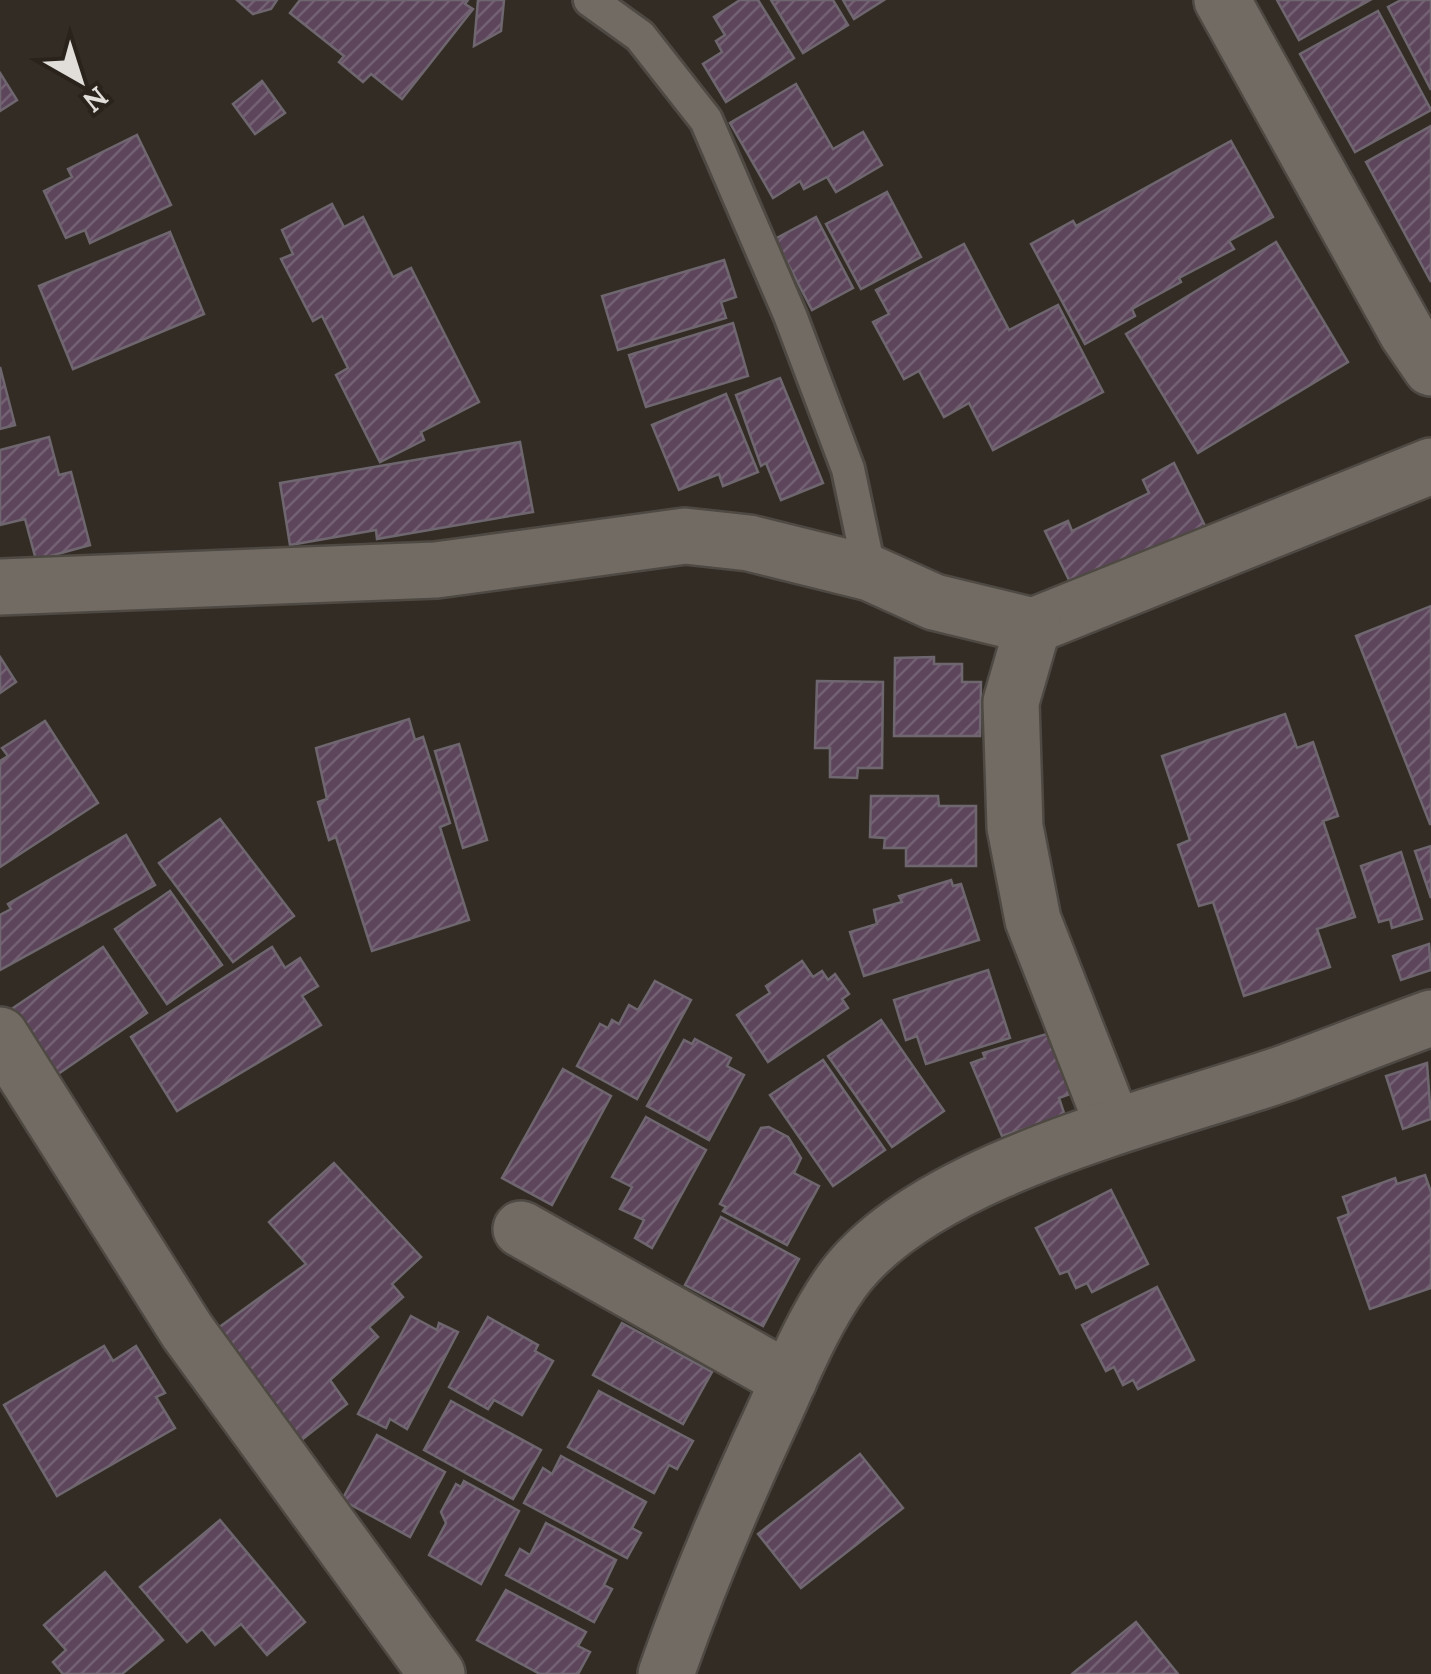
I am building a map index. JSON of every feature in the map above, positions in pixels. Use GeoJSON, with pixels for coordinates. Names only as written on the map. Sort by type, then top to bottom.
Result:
{"type":"FeatureCollection","features":[{"type":"Feature","properties":{"kind":"street"},"geometry":{"type":"LineString","coordinates":[[1222,0],[1406,333],[1431,368]]}},
{"type":"Feature","properties":{"kind":"street"},"geometry":{"type":"LineString","coordinates":[[0,587],[436,570],[686,536],[749,542],[870,573],[934,602],[1034,626],[1431,466]]}},
{"type":"Feature","properties":{"kind":"street"},"geometry":{"type":"LineString","coordinates":[[1034,626],[1011,702],[1015,826],[1032,920],[1113,1124]]}},
{"type":"Feature","properties":{"kind":"street"},"geometry":{"type":"LineString","coordinates":[[666,1674],[704,1562],[789,1380],[843,1280],[886,1238],[930,1206],[1113,1124],[1280,1074],[1431,1018]]}},
{"type":"Feature","properties":{"kind":"street"},"geometry":{"type":"LineString","coordinates":[[0,1035],[188,1331],[438,1674]]}},
{"type":"Feature","properties":{"kind":"street"},"geometry":{"type":"LineString","coordinates":[[522,1229],[789,1380]]}},
{"type":"Feature","properties":{"kind":"lane"},"geometry":{"type":"LineString","coordinates":[[590,0],[640,36],[706,120],[790,314],[848,469],[870,573]]}},
{"type":"Feature","properties":{"kind":"building"},"geometry":{"type":"Polygon","coordinates":[[[237,0],[277,0],[271,9],[253,14],[237,0]]]}},
{"type":"Feature","properties":{"kind":"building"},"geometry":{"type":"Polygon","coordinates":[[[300,0],[468,0],[465,4],[473,9],[402,99],[371,74],[363,82],[339,62],[344,56],[290,13],[300,0]]]}},
{"type":"Feature","properties":{"kind":"building"},"geometry":{"type":"Polygon","coordinates":[[[478,0],[504,0],[501,31],[474,46],[478,0]]]}},
{"type":"Feature","properties":{"kind":"building"},"geometry":{"type":"Polygon","coordinates":[[[740,0],[758,0],[794,58],[726,102],[703,64],[722,52],[716,41],[725,35],[714,17],[740,0]]]}},
{"type":"Feature","properties":{"kind":"building"},"geometry":{"type":"Polygon","coordinates":[[[771,0],[833,0],[848,25],[803,53],[771,0]]]}},
{"type":"Feature","properties":{"kind":"building"},"geometry":{"type":"Polygon","coordinates":[[[843,0],[884,0],[854,19],[843,0]]]}},
{"type":"Feature","properties":{"kind":"building"},"geometry":{"type":"Polygon","coordinates":[[[1277,0],[1370,0],[1299,40],[1277,0]]]}},
{"type":"Feature","properties":{"kind":"building"},"geometry":{"type":"Polygon","coordinates":[[[1401,0],[1431,0],[1431,90],[1388,7],[1401,0]]]}},
{"type":"Feature","properties":{"kind":"building"},"geometry":{"type":"Polygon","coordinates":[[[1378,11],[1431,110],[1355,152],[1300,54],[1378,11]]]}},
{"type":"Feature","properties":{"kind":"building"},"geometry":{"type":"Polygon","coordinates":[[[0,73],[17,100],[0,111],[0,73]]]}},
{"type":"Feature","properties":{"kind":"building"},"geometry":{"type":"Polygon","coordinates":[[[262,81],[285,113],[255,134],[233,104],[262,81]]]}},
{"type":"Feature","properties":{"kind":"building"},"geometry":{"type":"Polygon","coordinates":[[[796,84],[833,149],[863,132],[882,165],[836,192],[827,177],[804,189],[800,181],[773,198],[730,123],[796,84]]]}},
{"type":"Feature","properties":{"kind":"building"},"geometry":{"type":"Polygon","coordinates":[[[1431,126],[1431,282],[1366,162],[1431,126]]]}},
{"type":"Feature","properties":{"kind":"building"},"geometry":{"type":"Polygon","coordinates":[[[137,135],[171,205],[90,243],[85,230],[66,238],[44,191],[72,177],[68,169],[137,135]]]}},
{"type":"Feature","properties":{"kind":"building"},"geometry":{"type":"Polygon","coordinates":[[[1231,141],[1273,217],[1229,241],[1234,249],[1132,309],[1135,316],[1085,344],[1031,244],[1073,221],[1076,226],[1231,141]]]}},
{"type":"Feature","properties":{"kind":"building"},"geometry":{"type":"Polygon","coordinates":[[[887,192],[921,257],[861,289],[826,224],[887,192]]]}},
{"type":"Feature","properties":{"kind":"building"},"geometry":{"type":"Polygon","coordinates":[[[332,204],[344,227],[363,217],[393,277],[411,268],[479,402],[421,432],[424,440],[380,462],[336,375],[348,368],[322,316],[313,321],[281,259],[293,254],[282,230],[332,204]]]}},
{"type":"Feature","properties":{"kind":"building"},"geometry":{"type":"Polygon","coordinates":[[[816,217],[853,288],[812,310],[775,239],[816,217]]]}},
{"type":"Feature","properties":{"kind":"building"},"geometry":{"type":"Polygon","coordinates":[[[170,232],[204,314],[73,369],[39,286],[170,232]]]}},
{"type":"Feature","properties":{"kind":"building"},"geometry":{"type":"Polygon","coordinates":[[[1276,242],[1348,362],[1198,453],[1126,334],[1276,242]]]}},
{"type":"Feature","properties":{"kind":"building"},"geometry":{"type":"Polygon","coordinates":[[[964,244],[1009,330],[1058,305],[1103,392],[993,450],[969,403],[944,417],[919,371],[904,379],[873,322],[889,314],[876,290],[964,244]]]}},
{"type":"Feature","properties":{"kind":"building"},"geometry":{"type":"Polygon","coordinates":[[[724,260],[736,297],[721,302],[726,318],[618,350],[602,296],[724,260]]]}},
{"type":"Feature","properties":{"kind":"building"},"geometry":{"type":"Polygon","coordinates":[[[733,323],[748,376],[646,407],[629,355],[733,323]]]}},
{"type":"Feature","properties":{"kind":"building"},"geometry":{"type":"Polygon","coordinates":[[[0,367],[15,425],[0,429],[0,367]]]}},
{"type":"Feature","properties":{"kind":"building"},"geometry":{"type":"Polygon","coordinates":[[[780,378],[823,483],[781,500],[766,463],[761,466],[736,395],[780,378]]]}},
{"type":"Feature","properties":{"kind":"building"},"geometry":{"type":"Polygon","coordinates":[[[726,394],[758,472],[723,486],[719,474],[679,490],[652,425],[726,394]]]}},
{"type":"Feature","properties":{"kind":"building"},"geometry":{"type":"Polygon","coordinates":[[[49,437],[59,475],[71,472],[90,545],[36,560],[25,519],[0,525],[0,450],[49,437]]]}},
{"type":"Feature","properties":{"kind":"building"},"geometry":{"type":"Polygon","coordinates":[[[520,442],[533,512],[377,539],[376,530],[290,545],[280,483],[520,442]]]}},
{"type":"Feature","properties":{"kind":"building"},"geometry":{"type":"Polygon","coordinates":[[[1174,463],[1207,530],[1155,555],[1152,547],[1072,586],[1045,531],[1068,521],[1072,531],[1149,493],[1143,480],[1174,463]]]}},
{"type":"Feature","properties":{"kind":"building"},"geometry":{"type":"Polygon","coordinates":[[[1431,606],[1431,824],[1430,824],[1356,636],[1431,606]]]}},
{"type":"Feature","properties":{"kind":"building"},"geometry":{"type":"Polygon","coordinates":[[[0,657],[16,682],[0,693],[0,657]]]}},
{"type":"Feature","properties":{"kind":"building"},"geometry":{"type":"Polygon","coordinates":[[[934,657],[934,664],[962,664],[962,682],[981,682],[980,736],[894,736],[895,658],[934,657]]]}},
{"type":"Feature","properties":{"kind":"building"},"geometry":{"type":"Polygon","coordinates":[[[817,681],[883,682],[882,768],[858,768],[857,778],[830,777],[830,748],[815,748],[817,681]]]}},
{"type":"Feature","properties":{"kind":"building"},"geometry":{"type":"Polygon","coordinates":[[[1285,714],[1297,748],[1313,742],[1338,816],[1323,821],[1355,917],[1317,929],[1330,967],[1244,996],[1213,902],[1199,906],[1178,845],[1190,840],[1162,756],[1285,714]]]}},
{"type":"Feature","properties":{"kind":"building"},"geometry":{"type":"Polygon","coordinates":[[[409,719],[415,740],[423,737],[450,823],[440,827],[469,920],[372,951],[336,837],[329,840],[318,802],[327,799],[316,748],[409,719]]]}},
{"type":"Feature","properties":{"kind":"building"},"geometry":{"type":"Polygon","coordinates":[[[45,721],[98,803],[0,867],[0,761],[8,756],[2,748],[45,721]]]}},
{"type":"Feature","properties":{"kind":"building"},"geometry":{"type":"Polygon","coordinates":[[[459,744],[487,840],[463,848],[435,751],[459,744]]]}},
{"type":"Feature","properties":{"kind":"building"},"geometry":{"type":"Polygon","coordinates":[[[871,796],[938,796],[939,806],[976,806],[976,866],[906,866],[906,848],[884,848],[885,838],[870,837],[871,796]]]}},
{"type":"Feature","properties":{"kind":"building"},"geometry":{"type":"Polygon","coordinates":[[[220,819],[294,916],[233,962],[159,863],[220,819]]]}},
{"type":"Feature","properties":{"kind":"building"},"geometry":{"type":"Polygon","coordinates":[[[126,835],[155,885],[0,970],[0,915],[11,909],[8,904],[126,835]]]}},
{"type":"Feature","properties":{"kind":"building"},"geometry":{"type":"Polygon","coordinates":[[[1431,846],[1431,898],[1415,851],[1431,846]]]}},
{"type":"Feature","properties":{"kind":"building"},"geometry":{"type":"Polygon","coordinates":[[[1401,852],[1422,919],[1392,928],[1390,919],[1379,922],[1361,866],[1401,852]]]}},
{"type":"Feature","properties":{"kind":"building"},"geometry":{"type":"Polygon","coordinates":[[[951,880],[953,886],[961,884],[979,940],[864,976],[850,932],[877,924],[874,910],[902,902],[899,896],[951,880]]]}},
{"type":"Feature","properties":{"kind":"building"},"geometry":{"type":"Polygon","coordinates":[[[170,891],[222,965],[167,1004],[115,929],[170,891]]]}},
{"type":"Feature","properties":{"kind":"building"},"geometry":{"type":"Polygon","coordinates":[[[1429,944],[1431,970],[1401,980],[1393,956],[1429,944]]]}},
{"type":"Feature","properties":{"kind":"building"},"geometry":{"type":"Polygon","coordinates":[[[103,947],[147,1013],[58,1074],[13,1008],[103,947]]]}},
{"type":"Feature","properties":{"kind":"building"},"geometry":{"type":"Polygon","coordinates":[[[272,947],[285,968],[300,958],[318,986],[302,996],[321,1025],[177,1111],[131,1037],[272,947]]]}},
{"type":"Feature","properties":{"kind":"building"},"geometry":{"type":"Polygon","coordinates":[[[802,961],[813,977],[822,971],[828,980],[835,974],[849,994],[842,999],[848,1008],[768,1062],[737,1015],[770,993],[766,986],[802,961]]]}},
{"type":"Feature","properties":{"kind":"building"},"geometry":{"type":"Polygon","coordinates":[[[988,970],[1010,1038],[926,1064],[917,1036],[906,1040],[894,1000],[988,970]]]}},
{"type":"Feature","properties":{"kind":"building"},"geometry":{"type":"Polygon","coordinates":[[[655,981],[691,1000],[637,1099],[577,1066],[600,1024],[608,1028],[612,1020],[619,1024],[629,1005],[638,1010],[655,981]]]}},
{"type":"Feature","properties":{"kind":"building"},"geometry":{"type":"Polygon","coordinates":[[[881,1020],[944,1111],[892,1147],[828,1056],[881,1020]]]}},
{"type":"Feature","properties":{"kind":"building"},"geometry":{"type":"Polygon","coordinates":[[[1050,1033],[1070,1094],[1059,1098],[1065,1116],[1002,1136],[971,1063],[985,1058],[983,1053],[1050,1033]]]}},
{"type":"Feature","properties":{"kind":"building"},"geometry":{"type":"Polygon","coordinates":[[[695,1039],[731,1058],[727,1066],[744,1075],[709,1140],[647,1106],[684,1040],[692,1044],[695,1039]]]}},
{"type":"Feature","properties":{"kind":"building"},"geometry":{"type":"Polygon","coordinates":[[[823,1060],[885,1150],[833,1186],[770,1095],[823,1060]]]}},
{"type":"Feature","properties":{"kind":"building"},"geometry":{"type":"Polygon","coordinates":[[[1427,1063],[1431,1119],[1403,1129],[1386,1076],[1427,1063]]]}},
{"type":"Feature","properties":{"kind":"building"},"geometry":{"type":"Polygon","coordinates":[[[563,1069],[611,1096],[552,1205],[502,1178],[563,1069]]]}},
{"type":"Feature","properties":{"kind":"building"},"geometry":{"type":"Polygon","coordinates":[[[646,1117],[706,1150],[652,1248],[635,1238],[644,1220],[620,1209],[632,1187],[612,1177],[646,1117]]]}},
{"type":"Feature","properties":{"kind":"building"},"geometry":{"type":"Polygon","coordinates":[[[769,1127],[788,1137],[801,1158],[794,1173],[819,1186],[787,1245],[723,1211],[726,1207],[720,1204],[761,1128],[769,1127]]]}},
{"type":"Feature","properties":{"kind":"building"},"geometry":{"type":"Polygon","coordinates":[[[334,1163],[421,1257],[392,1284],[403,1297],[369,1327],[378,1337],[330,1380],[347,1404],[299,1442],[214,1331],[306,1264],[269,1222],[334,1163]]]}},
{"type":"Feature","properties":{"kind":"building"},"geometry":{"type":"Polygon","coordinates":[[[1425,1175],[1431,1192],[1431,1288],[1370,1309],[1338,1218],[1349,1214],[1343,1197],[1395,1178],[1397,1184],[1425,1175]]]}},
{"type":"Feature","properties":{"kind":"building"},"geometry":{"type":"Polygon","coordinates":[[[1111,1190],[1148,1264],[1092,1292],[1087,1283],[1076,1288],[1068,1271],[1060,1274],[1036,1228],[1111,1190]]]}},
{"type":"Feature","properties":{"kind":"building"},"geometry":{"type":"Polygon","coordinates":[[[721,1217],[799,1259],[763,1326],[685,1285],[721,1217]]]}},
{"type":"Feature","properties":{"kind":"building"},"geometry":{"type":"Polygon","coordinates":[[[1157,1287],[1194,1360],[1138,1389],[1133,1380],[1123,1385],[1114,1367],[1106,1371],[1082,1325],[1157,1287]]]}},
{"type":"Feature","properties":{"kind":"building"},"geometry":{"type":"Polygon","coordinates":[[[411,1316],[437,1330],[439,1323],[458,1332],[407,1429],[390,1419],[386,1428],[358,1414],[411,1316]]]}},
{"type":"Feature","properties":{"kind":"building"},"geometry":{"type":"Polygon","coordinates":[[[488,1317],[538,1345],[535,1351],[553,1361],[522,1415],[494,1400],[488,1409],[449,1387],[488,1317]]]}},
{"type":"Feature","properties":{"kind":"building"},"geometry":{"type":"Polygon","coordinates":[[[622,1323],[712,1372],[683,1424],[593,1375],[622,1323]]]}},
{"type":"Feature","properties":{"kind":"building"},"geometry":{"type":"Polygon","coordinates":[[[104,1346],[113,1361],[136,1346],[165,1393],[156,1397],[175,1428],[57,1496],[4,1405],[104,1346]]]}},
{"type":"Feature","properties":{"kind":"building"},"geometry":{"type":"Polygon","coordinates":[[[599,1391],[693,1441],[677,1469],[669,1465],[654,1493],[568,1447],[599,1391]]]}},
{"type":"Feature","properties":{"kind":"building"},"geometry":{"type":"Polygon","coordinates":[[[451,1401],[541,1450],[513,1499],[424,1450],[451,1401]]]}},
{"type":"Feature","properties":{"kind":"building"},"geometry":{"type":"Polygon","coordinates":[[[377,1435],[445,1472],[410,1537],[342,1500],[377,1435]]]}},
{"type":"Feature","properties":{"kind":"building"},"geometry":{"type":"Polygon","coordinates":[[[860,1454],[903,1508],[801,1588],[758,1534],[860,1454]]]}},
{"type":"Feature","properties":{"kind":"building"},"geometry":{"type":"Polygon","coordinates":[[[561,1456],[646,1502],[632,1528],[641,1533],[627,1558],[524,1503],[543,1468],[552,1474],[561,1456]]]}},
{"type":"Feature","properties":{"kind":"building"},"geometry":{"type":"Polygon","coordinates":[[[464,1481],[519,1511],[481,1584],[429,1555],[446,1523],[441,1512],[456,1484],[461,1487],[464,1481]]]}},
{"type":"Feature","properties":{"kind":"building"},"geometry":{"type":"Polygon","coordinates":[[[220,1520],[305,1622],[267,1655],[241,1624],[215,1645],[202,1629],[187,1642],[140,1587],[220,1520]]]}},
{"type":"Feature","properties":{"kind":"building"},"geometry":{"type":"Polygon","coordinates":[[[546,1523],[616,1560],[604,1585],[612,1589],[594,1622],[506,1575],[520,1549],[530,1555],[546,1523]]]}},
{"type":"Feature","properties":{"kind":"building"},"geometry":{"type":"Polygon","coordinates":[[[105,1572],[163,1640],[122,1674],[63,1674],[53,1662],[66,1650],[44,1625],[105,1572]]]}},
{"type":"Feature","properties":{"kind":"building"},"geometry":{"type":"Polygon","coordinates":[[[506,1590],[586,1632],[578,1646],[590,1652],[578,1674],[540,1674],[477,1640],[506,1590]]]}},
{"type":"Feature","properties":{"kind":"building"},"geometry":{"type":"Polygon","coordinates":[[[1136,1622],[1178,1674],[1072,1674],[1136,1622]]]}}]}
